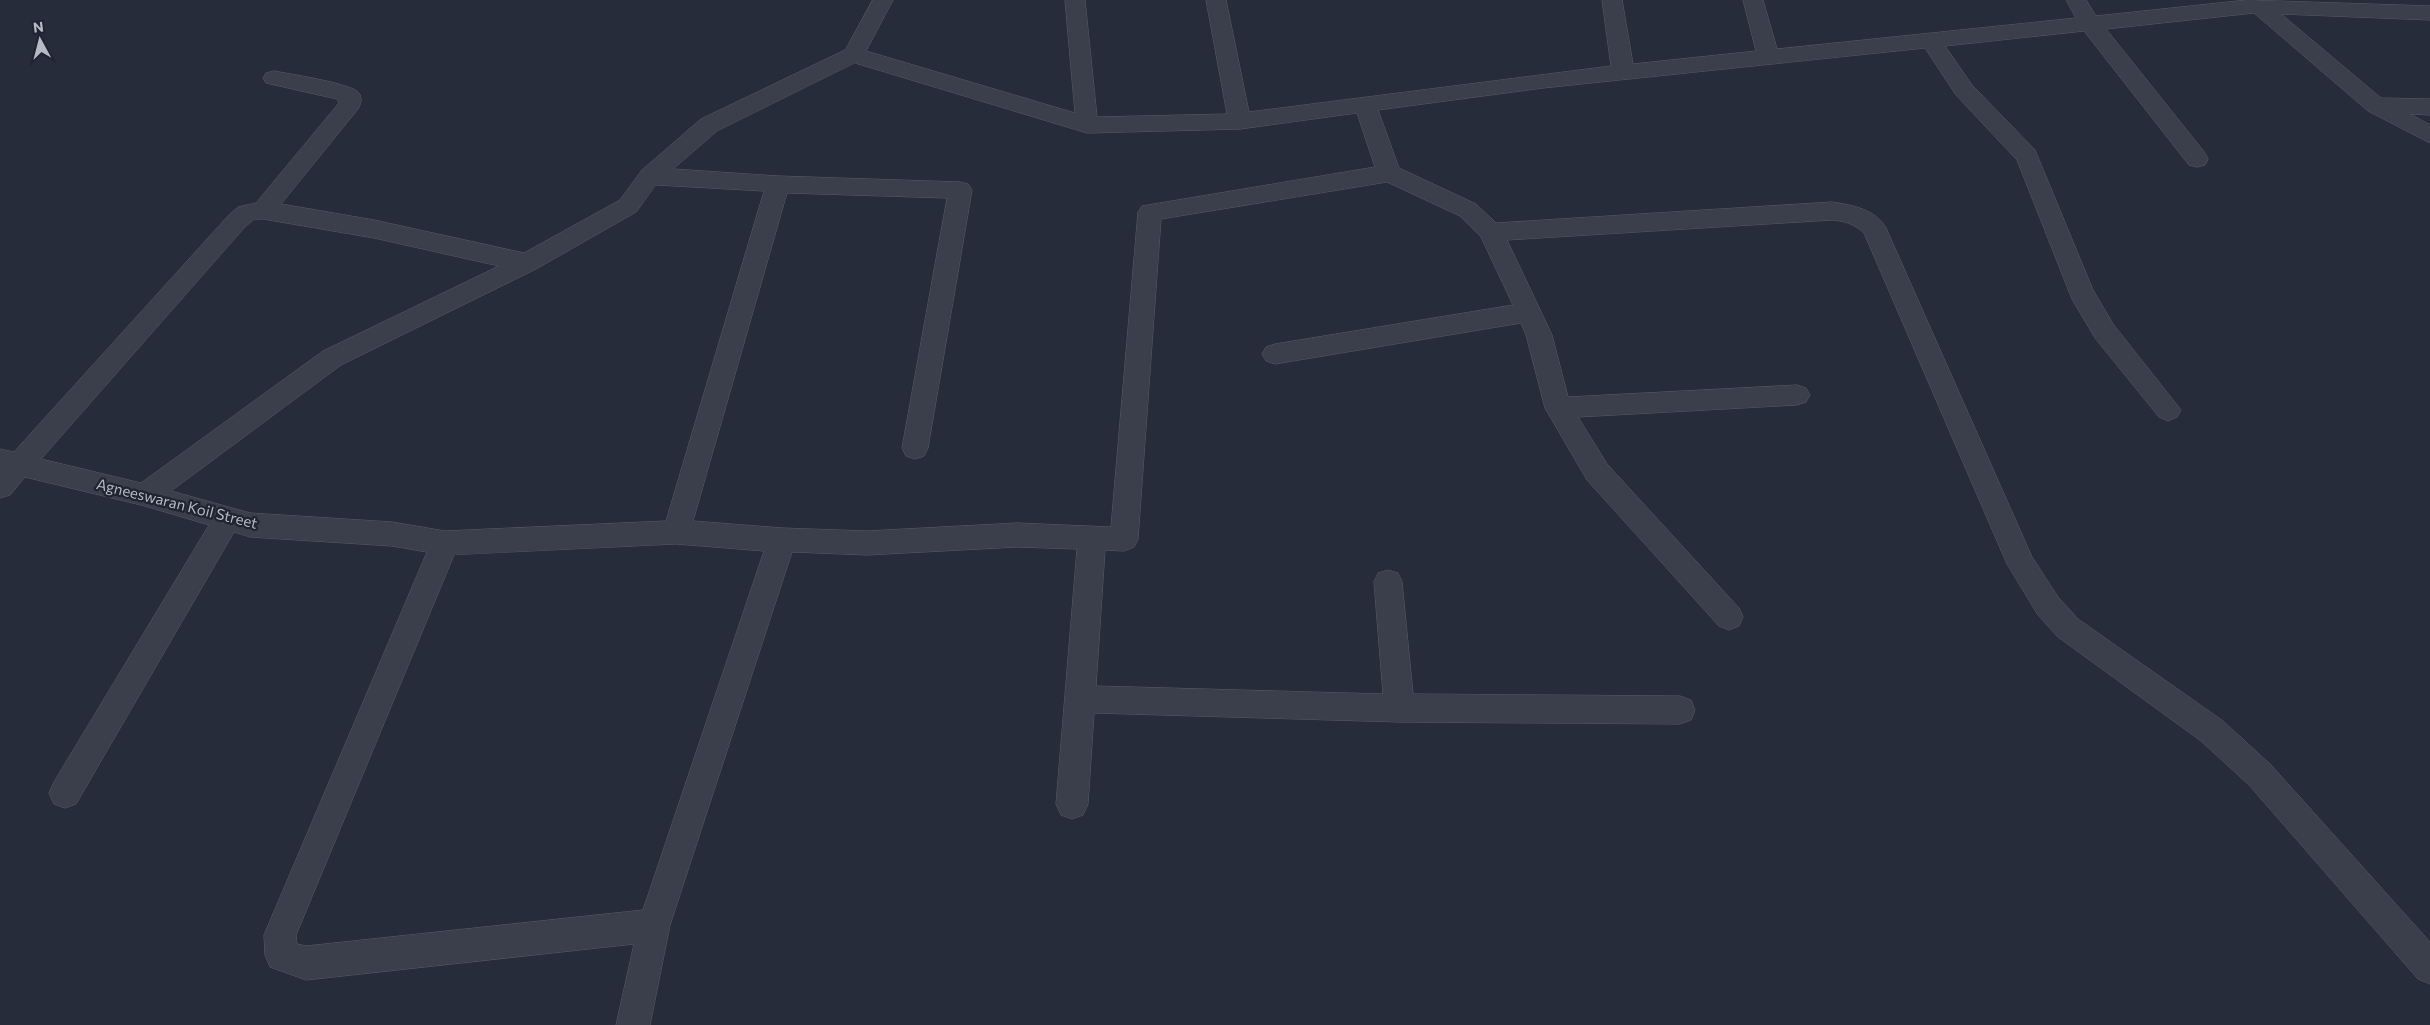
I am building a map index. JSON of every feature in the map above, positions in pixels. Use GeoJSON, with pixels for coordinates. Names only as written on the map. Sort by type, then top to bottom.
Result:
{"type":"FeatureCollection","features":[{"type":"Feature","properties":{"kind":"street"},"geometry":{"type":"LineString","coordinates":[[145,495],[332,358],[527,263],[628,206],[650,176],[709,125],[853,55],[883,0]]}},
{"type":"Feature","properties":{"kind":"street"},"geometry":{"type":"LineString","coordinates":[[1075,0],[1087,125]]}},
{"type":"Feature","properties":{"kind":"street"},"geometry":{"type":"LineString","coordinates":[[1216,0],[1240,121]]}},
{"type":"Feature","properties":{"kind":"street"},"geometry":{"type":"LineString","coordinates":[[1612,0],[1624,72]]}},
{"type":"Feature","properties":{"kind":"street"},"geometry":{"type":"LineString","coordinates":[[1753,0],[1768,57]]}},
{"type":"Feature","properties":{"kind":"street"},"geometry":{"type":"LineString","coordinates":[[2076,0],[2090,24],[2196,160]]}},
{"type":"Feature","properties":{"kind":"street"},"geometry":{"type":"LineString","coordinates":[[853,55],[1087,125],[1240,121],[1624,72],[2090,24],[2258,3],[2430,13]]}},
{"type":"Feature","properties":{"kind":"street"},"geometry":{"type":"LineString","coordinates":[[2258,3],[2376,106],[2430,135]]}},
{"type":"Feature","properties":{"kind":"street"},"geometry":{"type":"LineString","coordinates":[[1930,40],[1964,90],[2027,156],[2081,292],[2104,331],[2168,410]]}},
{"type":"Feature","properties":{"kind":"street"},"geometry":{"type":"LineString","coordinates":[[263,210],[350,104],[350,97],[344,94],[274,78]]}},
{"type":"Feature","properties":{"kind":"street"},"geometry":{"type":"LineString","coordinates":[[1365,104],[1390,173],[1468,210],[1492,232],[1539,335],[1558,408],[1597,472],[1729,617]]}},
{"type":"Feature","properties":{"kind":"street"},"geometry":{"type":"LineString","coordinates":[[2376,106],[2430,107]]}},
{"type":"Feature","properties":{"kind":"street","name":"Agneeswaran Koil Street"},"geometry":{"type":"LineString","coordinates":[[10,463],[145,495],[250,525],[392,534],[445,543],[676,532],[782,540],[867,543],[1016,535],[1124,539],[1150,212],[1390,173]]}},
{"type":"Feature","properties":{"kind":"street"},"geometry":{"type":"LineString","coordinates":[[650,176],[778,184],[960,190],[915,448]]}},
{"type":"Feature","properties":{"kind":"street"},"geometry":{"type":"LineString","coordinates":[[676,532],[778,184]]}},
{"type":"Feature","properties":{"kind":"street"},"geometry":{"type":"LineString","coordinates":[[0,487],[10,463],[246,213],[263,210],[374,229],[527,263]]}},
{"type":"Feature","properties":{"kind":"street"},"geometry":{"type":"LineString","coordinates":[[1492,232],[1832,211],[1850,212],[1862,217],[1874,228],[2021,564],[2048,606],[2068,628],[2212,731],[2260,775],[2430,967]]}},
{"type":"Feature","properties":{"kind":"street"},"geometry":{"type":"LineString","coordinates":[[1275,354],[1528,312]]}},
{"type":"Feature","properties":{"kind":"street"},"geometry":{"type":"LineString","coordinates":[[1558,408],[1797,395]]}},
{"type":"Feature","properties":{"kind":"street"},"geometry":{"type":"LineString","coordinates":[[65,793],[228,519]]}},
{"type":"Feature","properties":{"kind":"street"},"geometry":{"type":"LineString","coordinates":[[1072,804],[1092,538]]}},
{"type":"Feature","properties":{"kind":"street"},"geometry":{"type":"LineString","coordinates":[[633,1025],[654,925],[782,540]]}},
{"type":"Feature","properties":{"kind":"street"},"geometry":{"type":"LineString","coordinates":[[445,543],[280,935],[282,956],[306,963],[654,925]]}},
{"type":"Feature","properties":{"kind":"street"},"geometry":{"type":"LineString","coordinates":[[1388,582],[1399,708]]}},
{"type":"Feature","properties":{"kind":"street"},"geometry":{"type":"LineString","coordinates":[[1080,699],[1399,708],[1680,710]]}}]}
